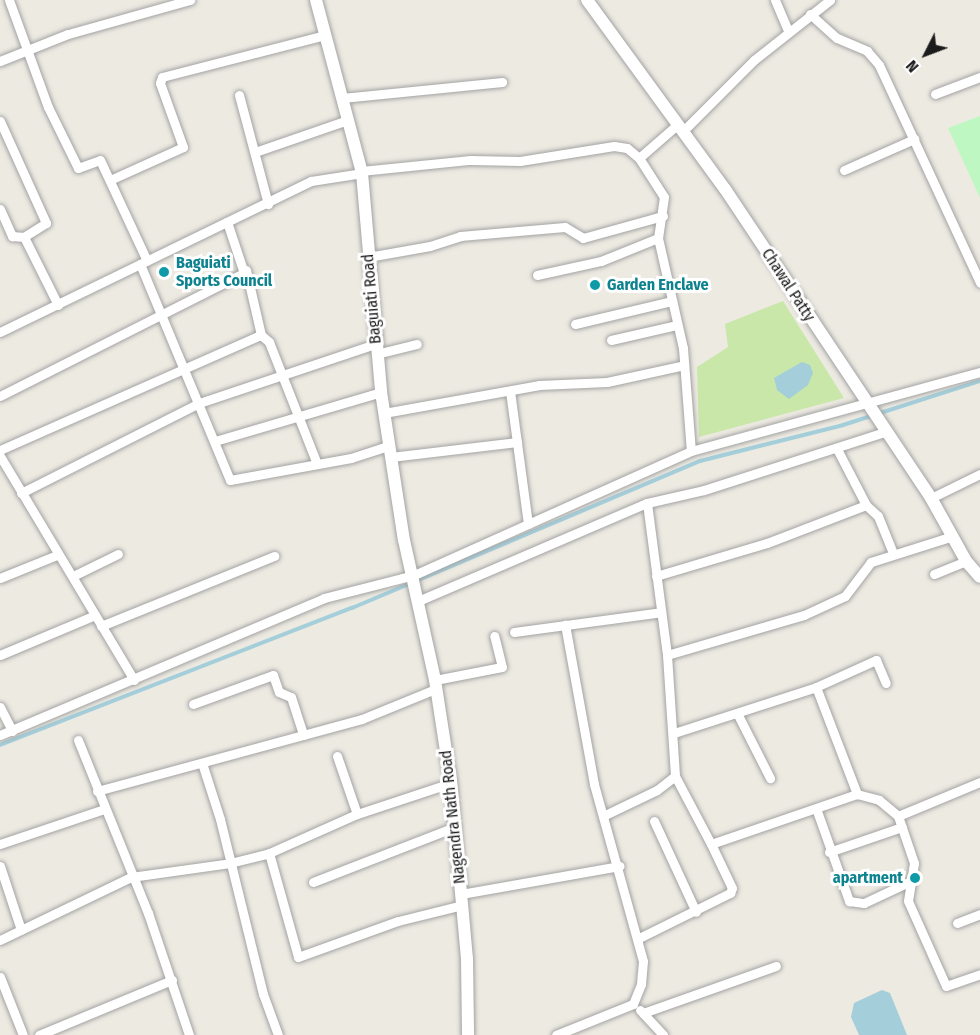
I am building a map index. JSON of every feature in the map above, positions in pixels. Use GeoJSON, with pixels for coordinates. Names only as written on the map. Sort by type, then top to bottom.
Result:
{"type":"FeatureCollection","features":[{"type":"Feature","properties":{"kind":"street"},"geometry":{"type":"LineString","coordinates":[[9,0],[26,51],[78,168],[100,160],[110,180],[143,262],[160,312],[185,367],[230,480],[390,451],[517,442]]}},
{"type":"Feature","properties":{"kind":"street"},"geometry":{"type":"LineString","coordinates":[[0,61],[107,22],[190,0]]}},
{"type":"Feature","properties":{"kind":"street","name":"Baguiati Road"},"geometry":{"type":"LineString","coordinates":[[316,0],[362,172],[381,392],[404,540],[414,575],[418,601]]}},
{"type":"Feature","properties":{"kind":"street","name":"Chawal Patty"},"geometry":{"type":"LineString","coordinates":[[587,0],[725,189],[931,498],[966,561],[980,576]]}},
{"type":"Feature","properties":{"kind":"street"},"geometry":{"type":"LineString","coordinates":[[775,0],[789,31]]}},
{"type":"Feature","properties":{"kind":"street"},"geometry":{"type":"LineString","coordinates":[[639,158],[679,129],[789,31],[830,0]]}},
{"type":"Feature","properties":{"kind":"street"},"geometry":{"type":"LineString","coordinates":[[810,14],[837,38],[867,51],[879,65],[980,283]]}},
{"type":"Feature","properties":{"kind":"street"},"geometry":{"type":"LineString","coordinates":[[110,180],[183,147],[160,83],[162,77],[325,34]]}},
{"type":"Feature","properties":{"kind":"street"},"geometry":{"type":"LineString","coordinates":[[935,94],[980,77]]}},
{"type":"Feature","properties":{"kind":"street"},"geometry":{"type":"LineString","coordinates":[[342,98],[502,82]]}},
{"type":"Feature","properties":{"kind":"street"},"geometry":{"type":"LineString","coordinates":[[239,95],[268,204]]}},
{"type":"Feature","properties":{"kind":"street"},"geometry":{"type":"LineString","coordinates":[[255,152],[348,120]]}},
{"type":"Feature","properties":{"kind":"street"},"geometry":{"type":"LineString","coordinates":[[0,121],[46,223],[24,237],[12,236],[0,209]]}},
{"type":"Feature","properties":{"kind":"street"},"geometry":{"type":"LineString","coordinates":[[844,170],[914,139]]}},
{"type":"Feature","properties":{"kind":"street"},"geometry":{"type":"LineString","coordinates":[[0,333],[311,181],[362,172],[470,160],[520,161],[614,146],[627,148],[639,158],[664,196],[663,216],[658,238],[684,364],[691,451]]}},
{"type":"Feature","properties":{"kind":"street"},"geometry":{"type":"LineString","coordinates":[[368,256],[430,246],[460,236],[565,227],[583,238],[663,216]]}},
{"type":"Feature","properties":{"kind":"street"},"geometry":{"type":"LineString","coordinates":[[227,222],[246,270],[261,335],[269,342],[300,414],[317,464]]}},
{"type":"Feature","properties":{"kind":"street"},"geometry":{"type":"LineString","coordinates":[[24,237],[58,305]]}},
{"type":"Feature","properties":{"kind":"street"},"geometry":{"type":"LineString","coordinates":[[537,275],[601,261],[658,238]]}},
{"type":"Feature","properties":{"kind":"street"},"geometry":{"type":"LineString","coordinates":[[0,396],[160,312],[246,270]]}},
{"type":"Feature","properties":{"kind":"street"},"geometry":{"type":"LineString","coordinates":[[575,324],[672,301]]}},
{"type":"Feature","properties":{"kind":"street"},"geometry":{"type":"LineString","coordinates":[[610,340],[677,325]]}},
{"type":"Feature","properties":{"kind":"street"},"geometry":{"type":"LineString","coordinates":[[0,450],[261,335]]}},
{"type":"Feature","properties":{"kind":"street"},"geometry":{"type":"LineString","coordinates":[[21,493],[199,404],[282,373],[376,349],[417,344]]}},
{"type":"Feature","properties":{"kind":"street"},"geometry":{"type":"LineString","coordinates":[[384,413],[555,383],[607,382],[684,364]]}},
{"type":"Feature","properties":{"kind":"street"},"geometry":{"type":"LineString","coordinates":[[0,735],[324,598],[414,575],[691,451],[980,372]]}},
{"type":"Feature","properties":{"kind":"street"},"geometry":{"type":"LineString","coordinates":[[510,391],[528,524]]}},
{"type":"Feature","properties":{"kind":"street"},"geometry":{"type":"LineString","coordinates":[[215,441],[300,414],[381,392]]}},
{"type":"Feature","properties":{"kind":"street"},"geometry":{"type":"LineString","coordinates":[[418,601],[647,503],[837,449],[883,429]]}},
{"type":"Feature","properties":{"kind":"street"},"geometry":{"type":"LineString","coordinates":[[837,449],[866,505],[878,516],[893,553]]}},
{"type":"Feature","properties":{"kind":"street"},"geometry":{"type":"LineString","coordinates":[[0,456],[57,555],[73,576],[134,680]]}},
{"type":"Feature","properties":{"kind":"street"},"geometry":{"type":"LineString","coordinates":[[931,498],[980,474]]}},
{"type":"Feature","properties":{"kind":"street"},"geometry":{"type":"LineString","coordinates":[[639,938],[696,912],[732,890],[675,776],[674,733],[667,655],[647,503]]}},
{"type":"Feature","properties":{"kind":"street"},"geometry":{"type":"LineString","coordinates":[[656,576],[767,543],[866,505]]}},
{"type":"Feature","properties":{"kind":"street"},"geometry":{"type":"LineString","coordinates":[[667,655],[804,615],[845,596],[871,562],[893,553],[953,536]]}},
{"type":"Feature","properties":{"kind":"street"},"geometry":{"type":"LineString","coordinates":[[73,576],[118,554]]}},
{"type":"Feature","properties":{"kind":"street"},"geometry":{"type":"LineString","coordinates":[[0,578],[57,555]]}},
{"type":"Feature","properties":{"kind":"street"},"geometry":{"type":"LineString","coordinates":[[101,626],[274,556]]}},
{"type":"Feature","properties":{"kind":"street"},"geometry":{"type":"LineString","coordinates":[[934,574],[966,561]]}},
{"type":"Feature","properties":{"kind":"street","name":"Nagendra Nath Road"},"geometry":{"type":"LineString","coordinates":[[418,601],[452,783],[468,1035]]}},
{"type":"Feature","properties":{"kind":"street"},"geometry":{"type":"LineString","coordinates":[[514,632],[661,612]]}},
{"type":"Feature","properties":{"kind":"street"},"geometry":{"type":"LineString","coordinates":[[0,655],[95,615]]}},
{"type":"Feature","properties":{"kind":"street"},"geometry":{"type":"LineString","coordinates":[[556,1035],[633,1004],[641,984],[639,938],[620,866],[594,784],[565,625]]}},
{"type":"Feature","properties":{"kind":"street"},"geometry":{"type":"LineString","coordinates":[[98,791],[373,716],[435,684],[502,667],[494,636]]}},
{"type":"Feature","properties":{"kind":"street"},"geometry":{"type":"LineString","coordinates":[[674,733],[738,715],[816,687],[876,660],[886,682]]}},
{"type":"Feature","properties":{"kind":"street"},"geometry":{"type":"LineString","coordinates":[[193,704],[273,675],[279,692],[291,697],[303,735]]}},
{"type":"Feature","properties":{"kind":"street"},"geometry":{"type":"LineString","coordinates":[[816,687],[857,794]]}},
{"type":"Feature","properties":{"kind":"street"},"geometry":{"type":"LineString","coordinates":[[0,707],[12,731]]}},
{"type":"Feature","properties":{"kind":"street"},"geometry":{"type":"LineString","coordinates":[[738,715],[771,778]]}},
{"type":"Feature","properties":{"kind":"street"},"geometry":{"type":"LineString","coordinates":[[78,740],[172,980],[189,1035]]}},
{"type":"Feature","properties":{"kind":"street"},"geometry":{"type":"LineString","coordinates":[[337,756],[357,814]]}},
{"type":"Feature","properties":{"kind":"street"},"geometry":{"type":"LineString","coordinates":[[202,763],[260,983],[278,1035]]}},
{"type":"Feature","properties":{"kind":"street"},"geometry":{"type":"LineString","coordinates":[[604,815],[657,790],[675,776]]}},
{"type":"Feature","properties":{"kind":"street"},"geometry":{"type":"LineString","coordinates":[[898,816],[980,782]]}},
{"type":"Feature","properties":{"kind":"street"},"geometry":{"type":"LineString","coordinates":[[0,940],[131,877],[230,863],[269,853],[357,814],[452,783]]}},
{"type":"Feature","properties":{"kind":"street"},"geometry":{"type":"LineString","coordinates":[[711,844],[816,811],[857,794],[879,800],[898,816],[902,827],[914,863],[908,901],[946,986],[980,974]]}},
{"type":"Feature","properties":{"kind":"street"},"geometry":{"type":"LineString","coordinates":[[0,844],[105,809]]}},
{"type":"Feature","properties":{"kind":"street"},"geometry":{"type":"LineString","coordinates":[[816,811],[843,892],[855,904],[911,881]]}},
{"type":"Feature","properties":{"kind":"street"},"geometry":{"type":"LineString","coordinates":[[654,821],[696,912]]}},
{"type":"Feature","properties":{"kind":"street"},"geometry":{"type":"LineString","coordinates":[[313,882],[455,827]]}},
{"type":"Feature","properties":{"kind":"street"},"geometry":{"type":"LineString","coordinates":[[830,852],[902,827]]}},
{"type":"Feature","properties":{"kind":"street"},"geometry":{"type":"LineString","coordinates":[[269,853],[298,957],[461,899],[620,866]]}},
{"type":"Feature","properties":{"kind":"street"},"geometry":{"type":"LineString","coordinates":[[0,866],[21,930]]}},
{"type":"Feature","properties":{"kind":"street"},"geometry":{"type":"LineString","coordinates":[[957,923],[980,914]]}},
{"type":"Feature","properties":{"kind":"street"},"geometry":{"type":"LineString","coordinates":[[643,1013],[776,966]]}},
{"type":"Feature","properties":{"kind":"street"},"geometry":{"type":"LineString","coordinates":[[0,977],[22,1035]]}},
{"type":"Feature","properties":{"kind":"street"},"geometry":{"type":"LineString","coordinates":[[39,1035],[172,980]]}},
{"type":"Feature","properties":{"kind":"street"},"geometry":{"type":"LineString","coordinates":[[633,1004],[663,1035]]}},
{"type":"Feature","properties":{"kind":"green space"},"geometry":{"type":"Polygon","coordinates":[[[980,116],[980,198],[948,128],[980,116]]]}},
{"type":"Feature","properties":{"kind":"green space"},"geometry":{"type":"Polygon","coordinates":[[[783,301],[844,398],[699,437],[697,367],[728,347],[725,324],[783,301]]]}},
{"type":"Feature","properties":{"kind":"water"},"geometry":{"type":"Polygon","coordinates":[[[802,362],[810,365],[813,373],[808,385],[789,399],[777,390],[774,378],[802,362]]]}},
{"type":"Feature","properties":{"kind":"water"},"geometry":{"type":"Polygon","coordinates":[[[882,990],[890,993],[907,1035],[859,1035],[851,1017],[854,1003],[882,990]]]}},
{"type":"Feature","properties":{"kind":"waterway"},"geometry":{"type":"LineString","coordinates":[[0,745],[352,608],[700,461],[843,425],[980,381]]}},
{"type":"Feature","properties":{"kind":"place","name":"Baguiati Sports Council"},"geometry":{"type":"Point","coordinates":[164,272]}},
{"type":"Feature","properties":{"kind":"place","name":"Garden Enclave"},"geometry":{"type":"Point","coordinates":[595,285]}},
{"type":"Feature","properties":{"kind":"place","name":"apartment"},"geometry":{"type":"Point","coordinates":[915,878]}}]}
